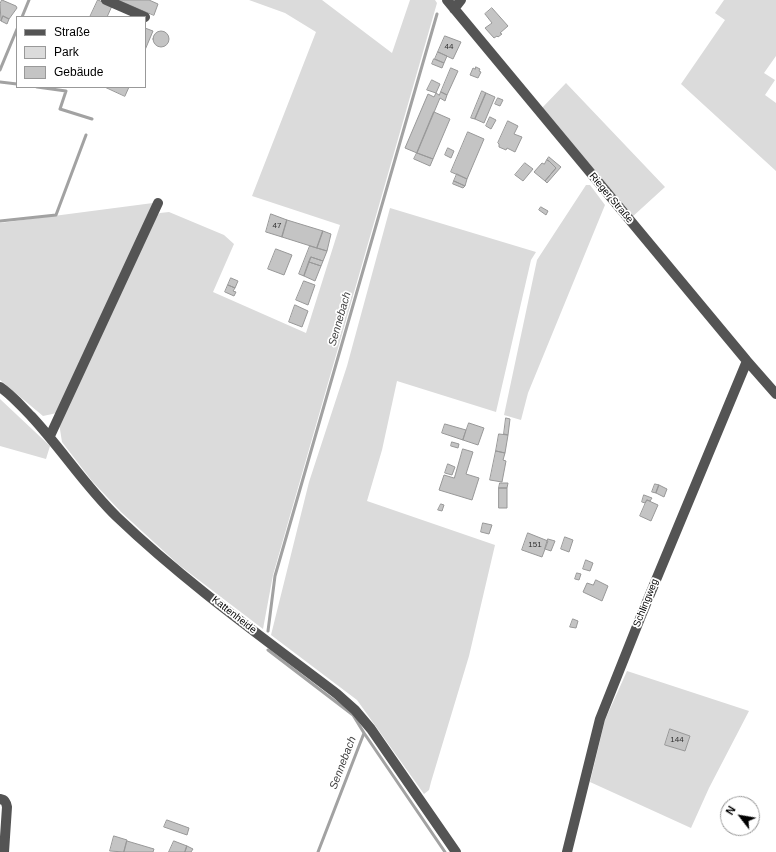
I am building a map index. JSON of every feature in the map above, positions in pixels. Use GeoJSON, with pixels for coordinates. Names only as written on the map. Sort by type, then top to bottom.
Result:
{"type":"FeatureCollection","features":[{"type":"Feature","properties":{"kind":"street"},"geometry":{"type":"LineString","coordinates":[[106,0],[143,16]]}},
{"type":"Feature","properties":{"kind":"street","name":"Rieger Straße"},"geometry":{"type":"LineString","coordinates":[[447,0],[776,394]]}},
{"type":"Feature","properties":{"kind":"street"},"geometry":{"type":"LineString","coordinates":[[454,9],[461,0]]}},
{"type":"Feature","properties":{"kind":"street"},"geometry":{"type":"LineString","coordinates":[[50,436],[158,203]]}},
{"type":"Feature","properties":{"kind":"street","name":"Schlingweg"},"geometry":{"type":"LineString","coordinates":[[567,852],[600,719],[747,361]]}},
{"type":"Feature","properties":{"kind":"street","name":"Kattenheide"},"geometry":{"type":"LineString","coordinates":[[0,387],[8,393],[50,436],[88,485],[117,516],[189,580],[337,694],[355,710],[371,729],[456,852]]}},
{"type":"Feature","properties":{"kind":"street"},"geometry":{"type":"LineString","coordinates":[[0,799],[6,803],[7,807],[4,852]]}},
{"type":"Feature","properties":{"kind":"green space"},"geometry":{"type":"Polygon","coordinates":[[[249,0],[322,0],[392,53],[410,0],[435,0],[437,3],[273,575],[263,629],[179,565],[121,512],[92,481],[62,442],[59,423],[152,220],[160,213],[169,212],[224,235],[234,244],[213,292],[306,333],[340,225],[252,196],[316,32],[285,13],[249,0]]]}},
{"type":"Feature","properties":{"kind":"green space"},"geometry":{"type":"Polygon","coordinates":[[[724,0],[776,0],[776,56],[764,73],[775,80],[765,95],[776,103],[776,171],[681,84],[725,20],[715,13],[724,0]]]}},
{"type":"Feature","properties":{"kind":"green space"},"geometry":{"type":"Polygon","coordinates":[[[566,83],[665,187],[631,218],[541,109],[566,83]]]}},
{"type":"Feature","properties":{"kind":"green space"},"geometry":{"type":"Polygon","coordinates":[[[586,185],[590,185],[605,205],[528,393],[521,420],[504,415],[537,260],[586,185]]]}},
{"type":"Feature","properties":{"kind":"green space"},"geometry":{"type":"Polygon","coordinates":[[[153,203],[57,413],[43,416],[0,380],[0,223],[153,203]]]}},
{"type":"Feature","properties":{"kind":"green space"},"geometry":{"type":"Polygon","coordinates":[[[390,208],[536,252],[531,260],[496,412],[397,381],[382,450],[367,501],[495,545],[469,656],[429,790],[424,794],[357,700],[271,635],[309,482],[347,366],[390,208]]]}},
{"type":"Feature","properties":{"kind":"green space"},"geometry":{"type":"Polygon","coordinates":[[[0,399],[50,446],[46,459],[0,446],[0,399]]]}},
{"type":"Feature","properties":{"kind":"green space"},"geometry":{"type":"Polygon","coordinates":[[[627,671],[749,711],[709,788],[691,828],[590,782],[605,720],[627,671]],[[670,729],[665,745],[685,751],[690,736],[670,729]]]}},
{"type":"Feature","properties":{"kind":"building"},"geometry":{"type":"Polygon","coordinates":[[[2,0],[16,6],[17,8],[9,19],[3,16],[1,21],[0,4],[2,0]]]}},
{"type":"Feature","properties":{"kind":"building"},"geometry":{"type":"Polygon","coordinates":[[[98,0],[112,6],[107,16],[90,16],[98,0]]]}},
{"type":"Feature","properties":{"kind":"building"},"geometry":{"type":"Polygon","coordinates":[[[118,0],[149,0],[158,4],[154,15],[118,0]]]}},
{"type":"Feature","properties":{"kind":"building"},"geometry":{"type":"Polygon","coordinates":[[[492,8],[508,26],[500,33],[502,34],[494,38],[485,28],[492,23],[485,14],[492,8]]]}},
{"type":"Feature","properties":{"kind":"building"},"geometry":{"type":"Polygon","coordinates":[[[3,16],[9,19],[7,24],[1,21],[3,16]]]}},
{"type":"Feature","properties":{"kind":"building"},"geometry":{"type":"Polygon","coordinates":[[[146,28],[153,31],[146,48],[146,28]]]}},
{"type":"Feature","properties":{"kind":"building"},"geometry":{"type":"Polygon","coordinates":[[[161,31],[168,36],[169,39],[164,46],[161,47],[154,42],[153,39],[158,32],[161,31]]]}},
{"type":"Feature","properties":{"kind":"building"},"geometry":{"type":"Polygon","coordinates":[[[445,36],[461,42],[453,59],[438,52],[445,36]]]}},
{"type":"Feature","properties":{"kind":"building"},"geometry":{"type":"Polygon","coordinates":[[[438,52],[447,56],[444,63],[435,59],[438,52]]]}},
{"type":"Feature","properties":{"kind":"building"},"geometry":{"type":"Polygon","coordinates":[[[434,59],[444,63],[442,68],[432,64],[434,59]]]}},
{"type":"Feature","properties":{"kind":"building"},"geometry":{"type":"Polygon","coordinates":[[[476,67],[480,69],[479,71],[481,72],[478,78],[470,75],[473,68],[475,69],[476,67]]]}},
{"type":"Feature","properties":{"kind":"building"},"geometry":{"type":"Polygon","coordinates":[[[451,68],[458,71],[447,95],[441,92],[451,68]]]}},
{"type":"Feature","properties":{"kind":"building"},"geometry":{"type":"Polygon","coordinates":[[[432,80],[440,84],[436,93],[427,90],[432,80]]]}},
{"type":"Feature","properties":{"kind":"building"},"geometry":{"type":"Polygon","coordinates":[[[107,88],[129,88],[125,96],[107,88]]]}},
{"type":"Feature","properties":{"kind":"building"},"geometry":{"type":"Polygon","coordinates":[[[482,91],[486,93],[475,119],[471,118],[482,91]]]}},
{"type":"Feature","properties":{"kind":"building"},"geometry":{"type":"Polygon","coordinates":[[[441,92],[447,95],[445,101],[440,98],[417,153],[405,148],[428,94],[434,97],[436,93],[439,95],[441,92]]]}},
{"type":"Feature","properties":{"kind":"building"},"geometry":{"type":"Polygon","coordinates":[[[486,93],[495,97],[484,123],[475,119],[486,93]]]}},
{"type":"Feature","properties":{"kind":"building"},"geometry":{"type":"Polygon","coordinates":[[[498,98],[503,100],[500,106],[495,104],[498,98]]]}},
{"type":"Feature","properties":{"kind":"building"},"geometry":{"type":"Polygon","coordinates":[[[434,112],[450,119],[433,159],[417,153],[434,112]]]}},
{"type":"Feature","properties":{"kind":"building"},"geometry":{"type":"Polygon","coordinates":[[[490,117],[496,120],[491,129],[486,126],[490,117]]]}},
{"type":"Feature","properties":{"kind":"building"},"geometry":{"type":"Polygon","coordinates":[[[508,121],[518,126],[514,134],[522,137],[515,152],[507,148],[506,150],[499,147],[498,143],[508,121]]]}},
{"type":"Feature","properties":{"kind":"building"},"geometry":{"type":"Polygon","coordinates":[[[468,132],[484,139],[467,179],[451,172],[468,132]]]}},
{"type":"Feature","properties":{"kind":"building"},"geometry":{"type":"Polygon","coordinates":[[[448,148],[454,151],[451,158],[445,155],[448,148]]]}},
{"type":"Feature","properties":{"kind":"building"},"geometry":{"type":"Polygon","coordinates":[[[417,153],[433,159],[430,166],[414,159],[417,153]]]}},
{"type":"Feature","properties":{"kind":"building"},"geometry":{"type":"Polygon","coordinates":[[[549,157],[561,167],[547,183],[545,181],[556,168],[547,160],[549,157]]]}},
{"type":"Feature","properties":{"kind":"building"},"geometry":{"type":"Polygon","coordinates":[[[547,160],[556,168],[545,181],[534,172],[547,160]]]}},
{"type":"Feature","properties":{"kind":"building"},"geometry":{"type":"Polygon","coordinates":[[[525,163],[533,169],[523,181],[515,175],[525,163]]]}},
{"type":"Feature","properties":{"kind":"building"},"geometry":{"type":"Polygon","coordinates":[[[457,174],[467,179],[465,186],[454,181],[457,174]]]}},
{"type":"Feature","properties":{"kind":"building"},"geometry":{"type":"Polygon","coordinates":[[[454,181],[465,186],[463,188],[453,184],[454,181]]]}},
{"type":"Feature","properties":{"kind":"building"},"geometry":{"type":"Polygon","coordinates":[[[541,207],[548,211],[546,215],[539,210],[541,207]]]}},
{"type":"Feature","properties":{"kind":"building"},"geometry":{"type":"Polygon","coordinates":[[[271,214],[287,220],[282,237],[266,232],[271,214]]]}},
{"type":"Feature","properties":{"kind":"building"},"geometry":{"type":"Polygon","coordinates":[[[287,220],[323,231],[317,248],[282,237],[287,220]]]}},
{"type":"Feature","properties":{"kind":"building"},"geometry":{"type":"Polygon","coordinates":[[[323,231],[331,234],[327,251],[317,248],[323,231]]]}},
{"type":"Feature","properties":{"kind":"building"},"geometry":{"type":"Polygon","coordinates":[[[310,246],[327,251],[323,261],[311,257],[304,276],[299,274],[310,246]]]}},
{"type":"Feature","properties":{"kind":"building"},"geometry":{"type":"Polygon","coordinates":[[[276,249],[292,255],[284,275],[268,269],[276,249]]]}},
{"type":"Feature","properties":{"kind":"building"},"geometry":{"type":"Polygon","coordinates":[[[311,257],[323,261],[321,266],[309,262],[311,257]]]}},
{"type":"Feature","properties":{"kind":"building"},"geometry":{"type":"Polygon","coordinates":[[[309,262],[321,266],[315,281],[304,276],[309,262]]]}},
{"type":"Feature","properties":{"kind":"building"},"geometry":{"type":"Polygon","coordinates":[[[231,278],[238,281],[235,288],[228,285],[231,278]]]}},
{"type":"Feature","properties":{"kind":"building"},"geometry":{"type":"Polygon","coordinates":[[[304,281],[315,285],[308,305],[296,300],[304,281]]]}},
{"type":"Feature","properties":{"kind":"building"},"geometry":{"type":"Polygon","coordinates":[[[228,285],[235,288],[233,291],[236,292],[234,296],[225,292],[228,285]]]}},
{"type":"Feature","properties":{"kind":"building"},"geometry":{"type":"Polygon","coordinates":[[[295,305],[308,311],[302,327],[289,322],[295,305]]]}},
{"type":"Feature","properties":{"kind":"building"},"geometry":{"type":"Polygon","coordinates":[[[506,418],[510,419],[508,435],[504,434],[506,418]]]}},
{"type":"Feature","properties":{"kind":"building"},"geometry":{"type":"Polygon","coordinates":[[[469,423],[484,428],[478,445],[463,440],[469,423]]]}},
{"type":"Feature","properties":{"kind":"building"},"geometry":{"type":"Polygon","coordinates":[[[445,424],[466,430],[463,440],[442,433],[445,424]]]}},
{"type":"Feature","properties":{"kind":"building"},"geometry":{"type":"Polygon","coordinates":[[[499,434],[508,435],[505,453],[496,451],[499,434]]]}},
{"type":"Feature","properties":{"kind":"building"},"geometry":{"type":"Polygon","coordinates":[[[452,442],[459,444],[458,448],[451,446],[452,442]]]}},
{"type":"Feature","properties":{"kind":"building"},"geometry":{"type":"Polygon","coordinates":[[[463,449],[473,452],[466,474],[479,478],[472,500],[439,490],[444,475],[454,478],[463,449]]]}},
{"type":"Feature","properties":{"kind":"building"},"geometry":{"type":"Polygon","coordinates":[[[496,451],[505,453],[503,460],[506,461],[502,482],[490,480],[496,451]]]}},
{"type":"Feature","properties":{"kind":"building"},"geometry":{"type":"Polygon","coordinates":[[[448,464],[455,467],[452,475],[445,473],[448,464]]]}},
{"type":"Feature","properties":{"kind":"building"},"geometry":{"type":"Polygon","coordinates":[[[500,483],[508,483],[507,488],[499,488],[500,483]]]}},
{"type":"Feature","properties":{"kind":"building"},"geometry":{"type":"Polygon","coordinates":[[[655,484],[659,485],[656,493],[652,492],[655,484]]]}},
{"type":"Feature","properties":{"kind":"building"},"geometry":{"type":"Polygon","coordinates":[[[659,485],[667,489],[664,497],[656,493],[659,485]]]}},
{"type":"Feature","properties":{"kind":"building"},"geometry":{"type":"Polygon","coordinates":[[[499,488],[507,488],[507,508],[499,508],[499,488]]]}},
{"type":"Feature","properties":{"kind":"building"},"geometry":{"type":"Polygon","coordinates":[[[644,495],[652,498],[650,501],[647,500],[645,503],[642,502],[644,495]]]}},
{"type":"Feature","properties":{"kind":"building"},"geometry":{"type":"Polygon","coordinates":[[[647,500],[658,505],[651,521],[640,516],[647,500]]]}},
{"type":"Feature","properties":{"kind":"building"},"geometry":{"type":"Polygon","coordinates":[[[441,504],[444,505],[442,511],[438,510],[441,504]]]}},
{"type":"Feature","properties":{"kind":"building"},"geometry":{"type":"Polygon","coordinates":[[[483,523],[492,525],[489,534],[481,532],[483,523]]]}},
{"type":"Feature","properties":{"kind":"building"},"geometry":{"type":"Polygon","coordinates":[[[528,533],[548,541],[542,557],[522,550],[528,533]]]}},
{"type":"Feature","properties":{"kind":"building"},"geometry":{"type":"Polygon","coordinates":[[[565,537],[573,540],[569,552],[561,549],[565,537]]]}},
{"type":"Feature","properties":{"kind":"building"},"geometry":{"type":"Polygon","coordinates":[[[548,539],[555,541],[551,551],[545,549],[548,539]]]}},
{"type":"Feature","properties":{"kind":"building"},"geometry":{"type":"Polygon","coordinates":[[[586,560],[593,563],[590,571],[583,569],[586,560]]]}},
{"type":"Feature","properties":{"kind":"building"},"geometry":{"type":"Polygon","coordinates":[[[577,573],[581,574],[579,580],[575,579],[577,573]]]}},
{"type":"Feature","properties":{"kind":"building"},"geometry":{"type":"Polygon","coordinates":[[[596,580],[608,586],[602,601],[583,592],[587,583],[593,585],[596,580]]]}},
{"type":"Feature","properties":{"kind":"building"},"geometry":{"type":"Polygon","coordinates":[[[573,619],[578,621],[576,628],[570,627],[573,619]]]}},
{"type":"Feature","properties":{"kind":"building"},"geometry":{"type":"Polygon","coordinates":[[[670,729],[690,736],[685,751],[665,745],[670,729]]]}},
{"type":"Feature","properties":{"kind":"building"},"geometry":{"type":"Polygon","coordinates":[[[167,820],[189,828],[187,835],[164,827],[167,820]]]}},
{"type":"Feature","properties":{"kind":"building"},"geometry":{"type":"Polygon","coordinates":[[[114,836],[127,840],[124,852],[110,851],[114,836]]]}},
{"type":"Feature","properties":{"kind":"building"},"geometry":{"type":"Polygon","coordinates":[[[127,841],[154,849],[153,852],[124,852],[127,841]]]}},
{"type":"Feature","properties":{"kind":"building"},"geometry":{"type":"Polygon","coordinates":[[[174,841],[187,846],[185,852],[169,852],[174,841]]]}},
{"type":"Feature","properties":{"kind":"building"},"geometry":{"type":"Polygon","coordinates":[[[187,846],[193,849],[191,852],[185,852],[187,846]]]}},
{"type":"Feature","properties":{"kind":"waterway"},"geometry":{"type":"LineString","coordinates":[[22,16],[29,0]]}},
{"type":"Feature","properties":{"kind":"waterway","name":"Sennebach"},"geometry":{"type":"LineString","coordinates":[[268,631],[275,576],[437,14]]}},
{"type":"Feature","properties":{"kind":"waterway"},"geometry":{"type":"LineString","coordinates":[[0,70],[16,31]]}},
{"type":"Feature","properties":{"kind":"waterway"},"geometry":{"type":"LineString","coordinates":[[0,82],[16,84]]}},
{"type":"Feature","properties":{"kind":"waterway"},"geometry":{"type":"LineString","coordinates":[[44,88],[66,91],[60,109],[92,119]]}},
{"type":"Feature","properties":{"kind":"waterway"},"geometry":{"type":"LineString","coordinates":[[0,221],[56,215],[86,135]]}},
{"type":"Feature","properties":{"kind":"waterway","name":"Sennebach"},"geometry":{"type":"LineString","coordinates":[[268,650],[353,715],[364,733],[318,852]]}},
{"type":"Feature","properties":{"kind":"waterway"},"geometry":{"type":"LineString","coordinates":[[364,733],[445,852]]}}]}
